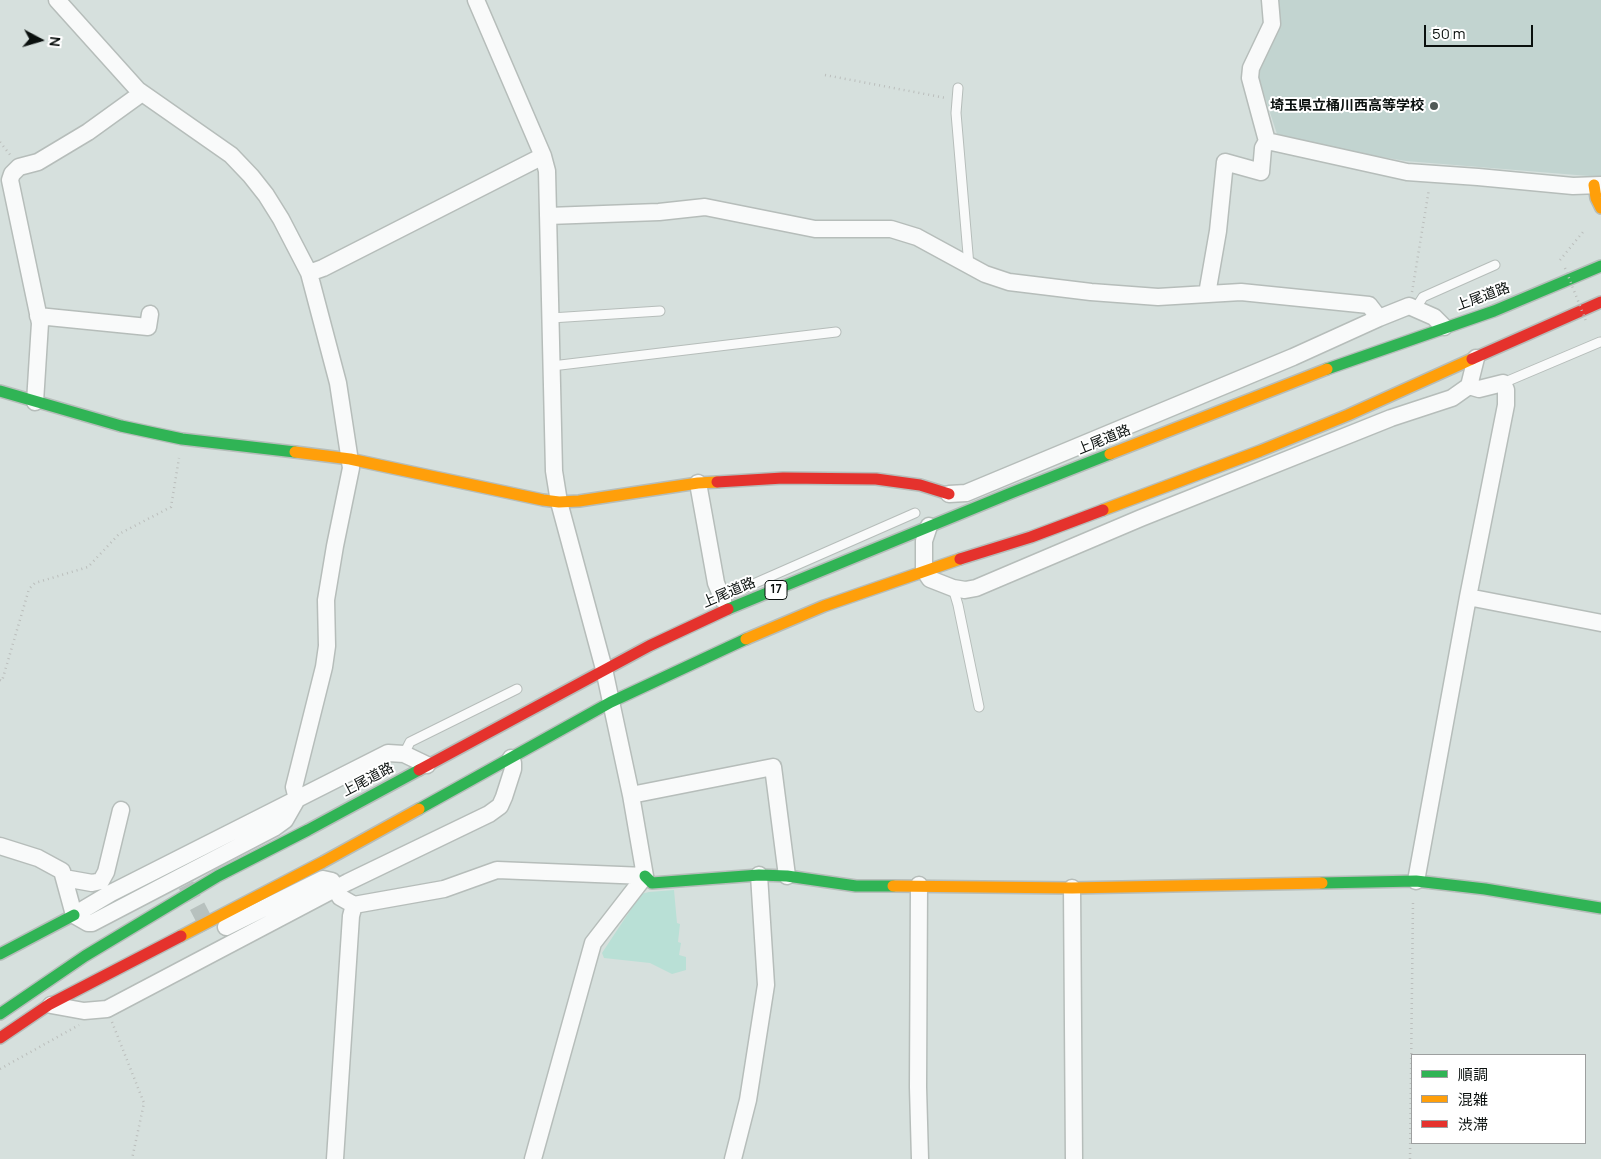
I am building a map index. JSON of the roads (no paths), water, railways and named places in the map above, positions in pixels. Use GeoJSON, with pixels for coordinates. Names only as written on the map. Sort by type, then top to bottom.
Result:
{"type":"FeatureCollection","features":[{"type":"Feature","properties":{"kind":"main road"},"geometry":{"type":"LineString","coordinates":[[1598,185],[1596,198],[1601,208]]}},
{"type":"Feature","properties":{"kind":"main road","name":"上尾道路"},"geometry":{"type":"LineString","coordinates":[[0,1014],[64,970],[169,904],[218,876],[565,692],[724,605],[1325,370],[1494,311],[1601,266]]}},
{"type":"Feature","properties":{"kind":"main road","name":"17"},"geometry":{"type":"LineString","coordinates":[[0,1038],[50,1004],[323,862],[611,702],[726,646],[824,606],[924,570],[1031,537],[1192,477],[1348,415],[1601,302]]}},
{"type":"Feature","properties":{"kind":"main road"},"geometry":{"type":"LineString","coordinates":[[0,391],[120,426],[182,439],[350,459],[559,502],[698,483],[783,478],[876,479],[920,485],[949,494]]}},
{"type":"Feature","properties":{"kind":"main road"},"geometry":{"type":"LineString","coordinates":[[645,876],[652,883],[759,875],[787,876],[856,886],[1072,888],[1416,881],[1485,889],[1601,908]]}},
{"type":"Feature","properties":{"kind":"main road"},"geometry":{"type":"LineString","coordinates":[[0,954],[74,915]]}},
{"type":"Feature","properties":{"kind":"street"},"geometry":{"type":"LineString","coordinates":[[0,846],[38,858],[62,871],[74,915],[88,923],[184,881],[285,820],[297,799],[294,787],[324,667],[326,600],[351,468],[338,383],[309,273],[281,219],[266,195],[232,155],[142,93],[57,0]]}},
{"type":"Feature","properties":{"kind":"street"},"geometry":{"type":"LineString","coordinates":[[476,0],[543,156],[547,171],[554,471],[559,502],[604,669],[631,795],[645,876],[593,943],[533,1159]]}},
{"type":"Feature","properties":{"kind":"street"},"geometry":{"type":"LineString","coordinates":[[1207,294],[1218,231],[1225,162],[1262,172],[1263,148],[1267,141],[1250,78],[1251,68],[1272,24],[1270,0]]}},
{"type":"Feature","properties":{"kind":"street"},"geometry":{"type":"LineString","coordinates":[[35,402],[40,324],[10,180],[12,174],[19,167],[38,162],[88,132],[142,93]]}},
{"type":"Feature","properties":{"kind":"street"},"geometry":{"type":"LineString","coordinates":[[1267,141],[1407,172],[1573,186],[1598,185]]}},
{"type":"Feature","properties":{"kind":"street"},"geometry":{"type":"LineString","coordinates":[[309,273],[543,156]]}},
{"type":"Feature","properties":{"kind":"street"},"geometry":{"type":"LineString","coordinates":[[548,216],[660,212],[705,207],[815,229],[891,229],[918,237],[985,274],[1009,282],[1158,297],[1240,292],[1369,305],[1379,318]]}},
{"type":"Feature","properties":{"kind":"street"},"geometry":{"type":"LineString","coordinates":[[949,494],[966,493],[1293,358],[1379,318],[1413,307],[1434,317],[1444,327]]}},
{"type":"Feature","properties":{"kind":"street"},"geometry":{"type":"LineString","coordinates":[[38,316],[148,327],[150,314]]}},
{"type":"Feature","properties":{"kind":"street"},"geometry":{"type":"LineString","coordinates":[[929,526],[924,540],[924,570],[930,579],[953,588],[965,590],[976,588],[1141,518],[1373,425],[1452,398],[1469,386],[1476,358]]}},
{"type":"Feature","properties":{"kind":"street"},"geometry":{"type":"LineString","coordinates":[[1416,881],[1468,596],[1506,404],[1506,390],[1503,383],[1479,389],[1469,386]]}},
{"type":"Feature","properties":{"kind":"street"},"geometry":{"type":"LineString","coordinates":[[698,483],[716,583],[724,605]]}},
{"type":"Feature","properties":{"kind":"street"},"geometry":{"type":"LineString","coordinates":[[1468,596],[1601,622]]}},
{"type":"Feature","properties":{"kind":"street"},"geometry":{"type":"LineString","coordinates":[[74,915],[111,893],[388,753],[404,754],[427,765]]}},
{"type":"Feature","properties":{"kind":"street"},"geometry":{"type":"LineString","coordinates":[[50,1004],[84,1012],[107,1009],[336,888],[495,810],[504,797],[513,769],[514,763],[511,758]]}},
{"type":"Feature","properties":{"kind":"street"},"geometry":{"type":"LineString","coordinates":[[631,795],[773,767],[787,876]]}},
{"type":"Feature","properties":{"kind":"street"},"geometry":{"type":"LineString","coordinates":[[64,878],[92,883],[101,881],[106,872],[121,810]]}},
{"type":"Feature","properties":{"kind":"street"},"geometry":{"type":"LineString","coordinates":[[209,930],[212,935],[323,879],[332,881],[340,897],[354,905],[444,889],[497,870],[645,876]]}},
{"type":"Feature","properties":{"kind":"street"},"geometry":{"type":"LineString","coordinates":[[733,1159],[748,1100],[766,985],[759,875]]}},
{"type":"Feature","properties":{"kind":"street"},"geometry":{"type":"LineString","coordinates":[[919,886],[918,1087],[920,1159]]}},
{"type":"Feature","properties":{"kind":"street"},"geometry":{"type":"LineString","coordinates":[[1072,888],[1074,1159]]}},
{"type":"Feature","properties":{"kind":"street"},"geometry":{"type":"LineString","coordinates":[[336,1159],[351,916],[354,905]]}},
{"type":"Feature","properties":{"kind":"lane"},"geometry":{"type":"LineString","coordinates":[[958,88],[956,113],[969,266]]}},
{"type":"Feature","properties":{"kind":"lane"},"geometry":{"type":"LineString","coordinates":[[1413,307],[1423,297],[1496,265]]}},
{"type":"Feature","properties":{"kind":"lane"},"geometry":{"type":"LineString","coordinates":[[551,318],[660,311]]}},
{"type":"Feature","properties":{"kind":"lane"},"geometry":{"type":"LineString","coordinates":[[552,366],[836,332]]}},
{"type":"Feature","properties":{"kind":"lane"},"geometry":{"type":"LineString","coordinates":[[1503,383],[1600,342]]}},
{"type":"Feature","properties":{"kind":"lane"},"geometry":{"type":"LineString","coordinates":[[724,605],[726,596],[915,513]]}},
{"type":"Feature","properties":{"kind":"lane"},"geometry":{"type":"LineString","coordinates":[[953,588],[979,707]]}},
{"type":"Feature","properties":{"kind":"lane"},"geometry":{"type":"LineString","coordinates":[[404,754],[410,742],[517,689]]}},
{"type":"Feature","properties":{"kind":"tunnel"},"geometry":{"type":"LineString","coordinates":[[186,885],[209,929]]}},
{"type":"Feature","properties":{"kind":"place","name":"埼玉県立桶川西高等学校"},"geometry":{"type":"Point","coordinates":[1434,106]}}]}
